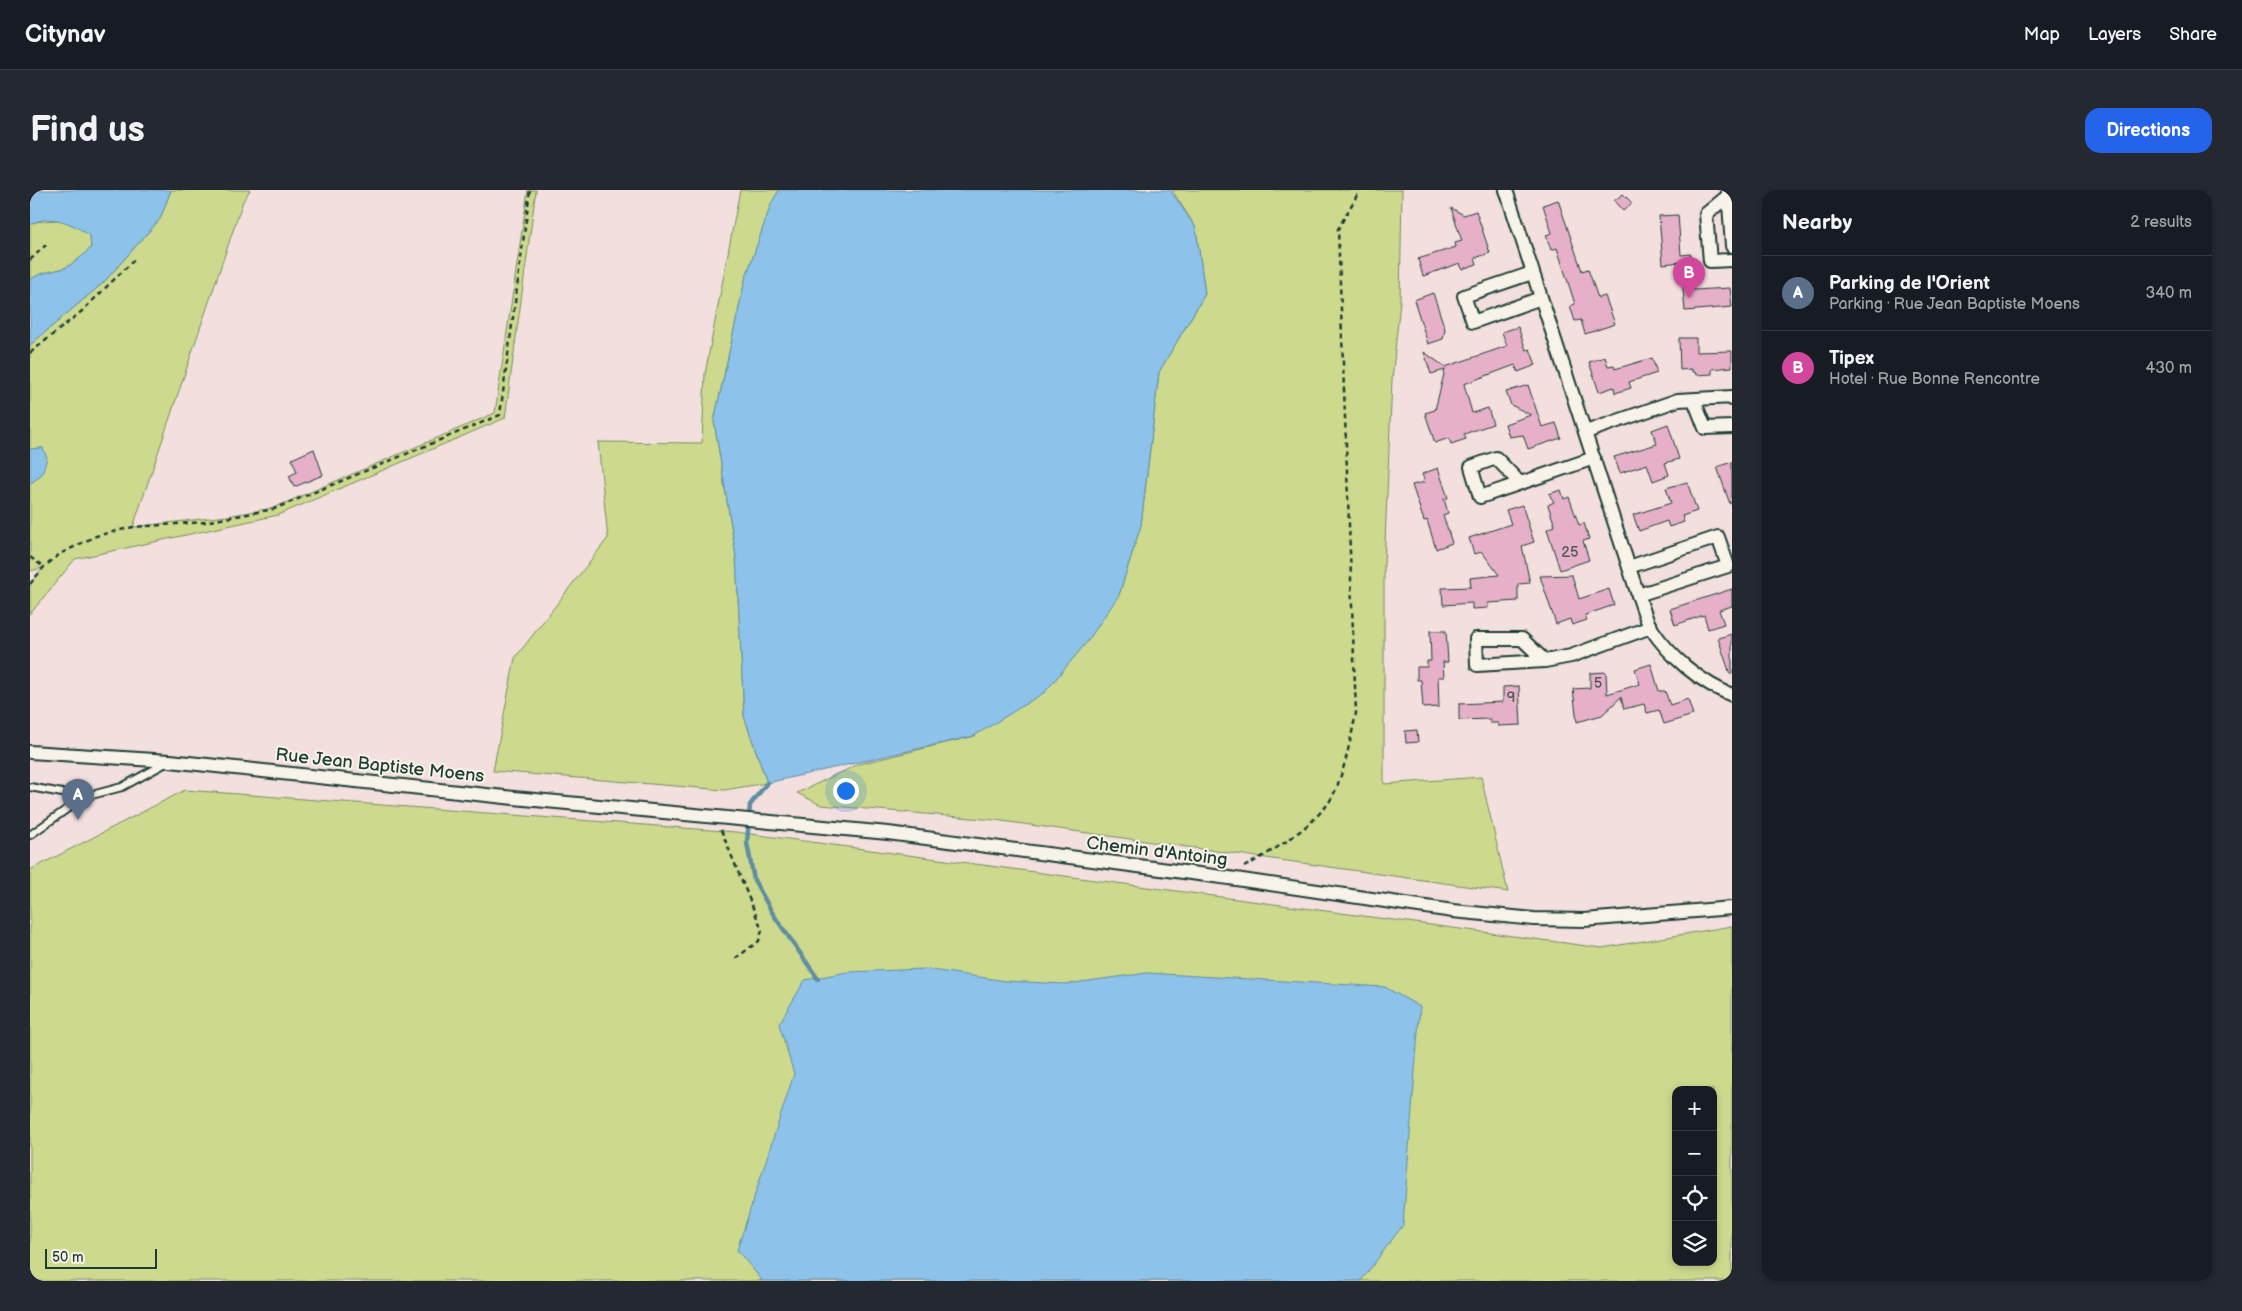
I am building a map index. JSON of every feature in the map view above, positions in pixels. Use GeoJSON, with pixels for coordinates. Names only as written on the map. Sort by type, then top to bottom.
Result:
{"type":"FeatureCollection","features":[{"type":"Feature","properties":{"kind":"street"},"geometry":{"type":"LineString","coordinates":[[1506,190],[1638,595],[1651,627],[1682,663],[1718,690],[1732,695]]}},
{"type":"Feature","properties":{"kind":"street"},"geometry":{"type":"LineString","coordinates":[[1728,193],[1732,246]]}},
{"type":"Feature","properties":{"kind":"street"},"geometry":{"type":"LineString","coordinates":[[1728,193],[1706,214],[1710,261],[1732,260]]}},
{"type":"Feature","properties":{"kind":"street"},"geometry":{"type":"LineString","coordinates":[[1532,273],[1464,296],[1473,322],[1540,298]]}},
{"type":"Feature","properties":{"kind":"street"},"geometry":{"type":"LineString","coordinates":[[1586,432],[1678,400],[1732,397],[1732,399]]}},
{"type":"Feature","properties":{"kind":"street"},"geometry":{"type":"LineString","coordinates":[[1694,400],[1705,428],[1732,427]]}},
{"type":"Feature","properties":{"kind":"street"},"geometry":{"type":"LineString","coordinates":[[1520,483],[1594,458]]}},
{"type":"Feature","properties":{"kind":"street"},"geometry":{"type":"LineString","coordinates":[[1629,567],[1718,537],[1728,566],[1638,595]]}},
{"type":"Feature","properties":{"kind":"street"},"geometry":{"type":"LineString","coordinates":[[1545,661],[1522,639],[1476,639],[1477,665],[1545,661],[1571,656],[1651,627]]}},
{"type":"Feature","properties":{"kind":"street","name":"Rue Jean Baptiste Moens"},"geometry":{"type":"LineString","coordinates":[[30,752],[170,761],[723,820]]}},
{"type":"Feature","properties":{"kind":"street","name":"Chemin d'Antoing"},"geometry":{"type":"LineString","coordinates":[[723,820],[776,821],[1229,878],[1453,911],[1534,920],[1584,920],[1732,908]]}},
{"type":"Feature","properties":{"kind":"lane"},"geometry":{"type":"LineString","coordinates":[[30,835],[84,797],[122,787],[170,761]]}},
{"type":"Feature","properties":{"kind":"lane"},"geometry":{"type":"LineString","coordinates":[[30,787],[84,797]]}},
{"type":"Feature","properties":{"kind":"path"},"geometry":{"type":"LineString","coordinates":[[30,584],[44,567],[60,554],[96,536],[133,527],[205,522],[274,509],[500,415],[530,190]]}},
{"type":"Feature","properties":{"kind":"path"},"geometry":{"type":"LineString","coordinates":[[1229,878],[1275,850],[1306,826],[1328,804],[1347,758],[1356,713],[1338,229],[1360,190]]}},
{"type":"Feature","properties":{"kind":"path"},"geometry":{"type":"LineString","coordinates":[[30,260],[46,245]]}},
{"type":"Feature","properties":{"kind":"path"},"geometry":{"type":"LineString","coordinates":[[30,353],[82,311],[135,259]]}},
{"type":"Feature","properties":{"kind":"path"},"geometry":{"type":"LineString","coordinates":[[30,557],[44,567]]}},
{"type":"Feature","properties":{"kind":"path"},"geometry":{"type":"LineString","coordinates":[[723,820],[762,930],[759,942],[732,961]]}},
{"type":"Feature","properties":{"kind":"green space"},"geometry":{"type":"Polygon","coordinates":[[[171,190],[250,190],[243,201],[133,527],[227,516],[273,508],[495,413],[528,190],[536,190],[505,418],[278,515],[75,559],[30,614],[30,584],[43,568],[30,571],[30,484],[42,474],[43,448],[30,449],[30,345],[103,283],[160,219],[171,190]]]}},
{"type":"Feature","properties":{"kind":"green space"},"geometry":{"type":"Polygon","coordinates":[[[740,190],[779,190],[771,205],[745,280],[714,421],[736,556],[744,716],[767,783],[724,790],[493,771],[515,658],[608,538],[598,442],[702,443],[705,374],[740,190]]]}},
{"type":"Feature","properties":{"kind":"green space"},"geometry":{"type":"Polygon","coordinates":[[[1172,190],[1402,190],[1400,301],[1392,380],[1384,564],[1384,784],[1481,777],[1508,892],[995,820],[821,805],[797,793],[859,764],[975,736],[1119,595],[1141,525],[1159,372],[1205,294],[1196,228],[1172,190]]]}},
{"type":"Feature","properties":{"kind":"green space"},"geometry":{"type":"Polygon","coordinates":[[[57,220],[74,224],[90,236],[91,248],[69,266],[41,274],[30,280],[30,225],[34,222],[57,220]]]}},
{"type":"Feature","properties":{"kind":"green space"},"geometry":{"type":"Polygon","coordinates":[[[185,790],[736,832],[1602,948],[1732,926],[1732,1281],[30,1281],[30,870],[185,790]]]}},
{"type":"Feature","properties":{"kind":"water"},"geometry":{"type":"Polygon","coordinates":[[[30,190],[171,190],[160,219],[103,283],[30,345],[30,280],[42,274],[69,266],[91,248],[90,236],[77,227],[62,221],[38,221],[30,225],[30,190]]]}},
{"type":"Feature","properties":{"kind":"water"},"geometry":{"type":"Polygon","coordinates":[[[779,190],[1170,190],[1196,228],[1205,294],[1159,372],[1141,525],[1119,595],[1087,642],[1045,692],[974,736],[767,783],[744,716],[736,556],[714,421],[745,280],[771,204],[779,190]]]}},
{"type":"Feature","properties":{"kind":"water"},"geometry":{"type":"Polygon","coordinates":[[[43,448],[47,458],[42,474],[30,484],[30,449],[43,448]]]}},
{"type":"Feature","properties":{"kind":"water"},"geometry":{"type":"Polygon","coordinates":[[[925,969],[1006,981],[1066,984],[1147,973],[1385,987],[1420,1007],[1403,1225],[1361,1281],[761,1281],[737,1250],[794,1074],[779,1024],[805,980],[847,972],[925,969]]]}},
{"type":"Feature","properties":{"kind":"building"},"geometry":{"type":"Polygon","coordinates":[[[1623,194],[1632,203],[1623,211],[1614,201],[1623,194]]]}},
{"type":"Feature","properties":{"kind":"building"},"geometry":{"type":"Polygon","coordinates":[[[1558,200],[1582,271],[1588,269],[1598,298],[1605,296],[1615,324],[1585,334],[1581,320],[1575,321],[1570,306],[1575,304],[1557,248],[1551,250],[1546,235],[1552,233],[1543,205],[1558,200]]]}},
{"type":"Feature","properties":{"kind":"building"},"geometry":{"type":"Polygon","coordinates":[[[1451,208],[1464,215],[1476,211],[1490,253],[1475,258],[1477,264],[1462,269],[1460,263],[1423,276],[1418,259],[1456,247],[1455,243],[1462,241],[1451,208]]]}},
{"type":"Feature","properties":{"kind":"building"},"geometry":{"type":"Polygon","coordinates":[[[1678,215],[1681,255],[1691,254],[1694,290],[1730,288],[1732,307],[1685,311],[1682,278],[1679,278],[1678,266],[1681,266],[1681,262],[1663,264],[1659,216],[1678,215]]]}},
{"type":"Feature","properties":{"kind":"building"},"geometry":{"type":"Polygon","coordinates":[[[1433,293],[1445,329],[1443,339],[1428,344],[1414,300],[1433,293]]]}},
{"type":"Feature","properties":{"kind":"building"},"geometry":{"type":"Polygon","coordinates":[[[1518,327],[1526,350],[1530,349],[1536,365],[1518,372],[1515,365],[1464,384],[1472,413],[1488,408],[1493,424],[1464,434],[1466,439],[1451,444],[1449,438],[1435,443],[1425,413],[1435,410],[1445,370],[1431,374],[1424,352],[1445,367],[1507,346],[1502,332],[1518,327]]]}},
{"type":"Feature","properties":{"kind":"building"},"geometry":{"type":"Polygon","coordinates":[[[1679,338],[1696,338],[1696,352],[1732,351],[1732,367],[1712,369],[1712,374],[1696,375],[1695,372],[1692,372],[1692,369],[1680,370],[1679,338]]]}},
{"type":"Feature","properties":{"kind":"building"},"geometry":{"type":"Polygon","coordinates":[[[1605,357],[1608,366],[1614,365],[1615,369],[1652,358],[1657,373],[1629,382],[1631,388],[1615,393],[1614,387],[1599,392],[1589,362],[1605,357]]]}},
{"type":"Feature","properties":{"kind":"building"},"geometry":{"type":"Polygon","coordinates":[[[1528,385],[1542,427],[1556,423],[1561,438],[1528,449],[1523,435],[1509,437],[1505,424],[1531,415],[1511,405],[1506,392],[1528,385]]]}},
{"type":"Feature","properties":{"kind":"building"},"geometry":{"type":"Polygon","coordinates":[[[1668,424],[1679,459],[1665,463],[1669,475],[1653,481],[1647,464],[1620,473],[1614,457],[1657,444],[1652,430],[1668,424]]]}},
{"type":"Feature","properties":{"kind":"building"},"geometry":{"type":"Polygon","coordinates":[[[314,449],[323,475],[294,487],[289,476],[297,472],[292,459],[314,449]]]}},
{"type":"Feature","properties":{"kind":"building"},"geometry":{"type":"Polygon","coordinates":[[[1732,462],[1732,503],[1730,504],[1717,467],[1732,462]]]}},
{"type":"Feature","properties":{"kind":"building"},"geometry":{"type":"Polygon","coordinates":[[[1438,468],[1448,498],[1444,499],[1448,513],[1443,515],[1452,543],[1436,549],[1427,520],[1424,521],[1412,485],[1425,482],[1422,474],[1438,468]]]}},
{"type":"Feature","properties":{"kind":"building"},"geometry":{"type":"Polygon","coordinates":[[[1687,482],[1697,511],[1682,516],[1684,522],[1669,527],[1667,521],[1639,531],[1633,515],[1671,503],[1666,488],[1687,482]]]}},
{"type":"Feature","properties":{"kind":"building"},"geometry":{"type":"Polygon","coordinates":[[[1561,490],[1564,499],[1569,497],[1579,525],[1584,523],[1589,539],[1583,541],[1589,560],[1560,570],[1547,529],[1555,526],[1548,505],[1554,502],[1549,494],[1561,490]]]}},
{"type":"Feature","properties":{"kind":"building"},"geometry":{"type":"Polygon","coordinates":[[[1522,505],[1534,542],[1522,546],[1530,583],[1518,584],[1518,601],[1488,603],[1488,608],[1472,609],[1472,603],[1443,605],[1442,588],[1471,587],[1470,578],[1499,575],[1482,552],[1474,554],[1469,538],[1511,524],[1506,510],[1522,505]]]}},
{"type":"Feature","properties":{"kind":"building"},"geometry":{"type":"Polygon","coordinates":[[[1572,575],[1579,599],[1609,589],[1614,605],[1585,615],[1587,620],[1572,625],[1570,619],[1556,624],[1540,576],[1572,575]]]}},
{"type":"Feature","properties":{"kind":"building"},"geometry":{"type":"Polygon","coordinates":[[[1732,589],[1732,606],[1719,610],[1724,624],[1708,629],[1704,615],[1675,625],[1670,609],[1732,589]]]}},
{"type":"Feature","properties":{"kind":"building"},"geometry":{"type":"Polygon","coordinates":[[[1430,631],[1446,631],[1448,662],[1443,662],[1444,677],[1438,677],[1439,707],[1423,708],[1421,680],[1417,680],[1417,667],[1427,667],[1427,661],[1431,661],[1430,631]]]}},
{"type":"Feature","properties":{"kind":"building"},"geometry":{"type":"Polygon","coordinates":[[[1732,634],[1732,674],[1730,674],[1718,638],[1732,634]]]}},
{"type":"Feature","properties":{"kind":"building"},"geometry":{"type":"Polygon","coordinates":[[[1651,664],[1659,691],[1665,691],[1670,705],[1688,699],[1693,715],[1664,724],[1659,710],[1647,713],[1644,704],[1624,709],[1621,697],[1602,715],[1577,722],[1573,689],[1590,688],[1590,673],[1606,672],[1607,694],[1640,684],[1635,669],[1651,664]]]}},
{"type":"Feature","properties":{"kind":"building"},"geometry":{"type":"Polygon","coordinates":[[[1519,686],[1521,725],[1498,726],[1498,723],[1490,723],[1490,719],[1459,720],[1459,704],[1503,702],[1503,687],[1519,686]]]}},
{"type":"Feature","properties":{"kind":"building"},"geometry":{"type":"Polygon","coordinates":[[[1417,730],[1418,742],[1406,743],[1405,731],[1417,730]]]}},
{"type":"Feature","properties":{"kind":"waterway"},"geometry":{"type":"LineString","coordinates":[[767,783],[750,805],[747,843],[754,880],[773,914],[818,979]]}},
{"type":"Feature","properties":{"kind":"place","name":"Tipex"},"geometry":{"type":"Point","coordinates":[1689,298]}},
{"type":"Feature","properties":{"kind":"place","name":"Parking de l'Orient"},"geometry":{"type":"Point","coordinates":[78,820]}}]}
